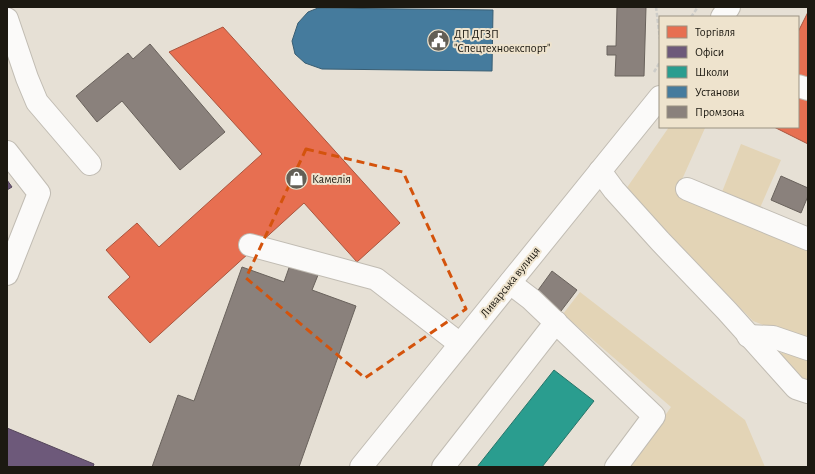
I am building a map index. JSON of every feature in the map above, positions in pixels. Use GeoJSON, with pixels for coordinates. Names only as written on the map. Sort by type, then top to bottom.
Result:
{"type":"FeatureCollection","features":[{"type":"Feature","properties":{"kind":"street"},"geometry":{"type":"LineString","coordinates":[[723,16],[729,7]]}},
{"type":"Feature","properties":{"kind":"street"},"geometry":{"type":"LineString","coordinates":[[7,19],[37,102],[90,164]]}},
{"type":"Feature","properties":{"kind":"street","name":"Ливарська вулиця"},"geometry":{"type":"LineString","coordinates":[[360,467],[659,98]]}},
{"type":"Feature","properties":{"kind":"street"},"geometry":{"type":"LineString","coordinates":[[7,152],[39,193],[7,274]]}},
{"type":"Feature","properties":{"kind":"street"},"geometry":{"type":"LineString","coordinates":[[600,171],[614,190],[660,242],[727,311],[796,388],[808,392]]}},
{"type":"Feature","properties":{"kind":"street"},"geometry":{"type":"LineString","coordinates":[[687,189],[808,239]]}},
{"type":"Feature","properties":{"kind":"street"},"geometry":{"type":"LineString","coordinates":[[250,245],[376,279],[460,344]]}},
{"type":"Feature","properties":{"kind":"street"},"geometry":{"type":"LineString","coordinates":[[510,283],[531,298],[654,416],[616,467]]}},
{"type":"Feature","properties":{"kind":"street"},"geometry":{"type":"LineString","coordinates":[[443,467],[556,322]]}},
{"type":"Feature","properties":{"kind":"street"},"geometry":{"type":"LineString","coordinates":[[748,336],[772,336],[808,349]]}},
{"type":"Feature","properties":{"kind":"path"},"geometry":{"type":"LineString","coordinates":[[656,7],[659,31]]}},
{"type":"Feature","properties":{"kind":"path"},"geometry":{"type":"LineString","coordinates":[[692,16],[698,7]]}},
{"type":"Feature","properties":{"kind":"highlighted area"},"geometry":{"type":"Polygon","coordinates":[[[306,149],[403,172],[466,309],[365,378],[246,278],[306,149]]]}},
{"type":"Feature","properties":{"kind":"shaded area"},"geometry":{"type":"Polygon","coordinates":[[[668,128],[705,128],[676,193],[808,247],[808,342],[753,321],[626,189],[668,128]]]}},
{"type":"Feature","properties":{"kind":"shaded area"},"geometry":{"type":"Polygon","coordinates":[[[741,144],[781,160],[759,210],[722,192],[741,144]]]}},
{"type":"Feature","properties":{"kind":"shaded area"},"geometry":{"type":"Polygon","coordinates":[[[580,292],[745,420],[765,467],[629,467],[671,407],[563,314],[580,292]]]}},
{"type":"Feature","properties":{"kind":"shaded area"},"geometry":{"type":"Polygon","coordinates":[[[779,352],[808,360],[808,386],[801,383],[779,352]]]}},
{"type":"Feature","properties":{"kind":"building: Торгівля"},"geometry":{"type":"Polygon","coordinates":[[[808,12],[808,144],[776,128],[799,128],[799,30],[808,12]]]}},
{"type":"Feature","properties":{"kind":"building: Торгівля","name":"Камелія"},"geometry":{"type":"Polygon","coordinates":[[[223,27],[400,223],[357,262],[304,203],[150,343],[108,297],[130,277],[106,250],[137,223],[159,247],[262,154],[169,52],[223,27]]]}},
{"type":"Feature","properties":{"kind":"building: Офіси"},"geometry":{"type":"Polygon","coordinates":[[[7,180],[12,187],[7,190],[7,180]]]}},
{"type":"Feature","properties":{"kind":"building: Офіси"},"geometry":{"type":"Polygon","coordinates":[[[7,428],[94,464],[93,467],[7,467],[7,428]]]}},
{"type":"Feature","properties":{"kind":"building: Школи"},"geometry":{"type":"Polygon","coordinates":[[[554,370],[594,401],[542,467],[477,467],[554,370]]]}},
{"type":"Feature","properties":{"kind":"building: Установи"},"geometry":{"type":"Polygon","coordinates":[[[318,8],[493,10],[492,71],[322,69],[305,63],[295,54],[292,41],[298,23],[308,12],[318,8]]]}},
{"type":"Feature","properties":{"kind":"building: Промзона"},"geometry":{"type":"Polygon","coordinates":[[[617,7],[646,7],[644,76],[615,76],[616,55],[607,55],[607,46],[616,46],[617,7]]]}},
{"type":"Feature","properties":{"kind":"building: Промзона"},"geometry":{"type":"Polygon","coordinates":[[[150,44],[225,132],[180,170],[122,101],[97,122],[76,96],[128,53],[133,59],[150,44]]]}},
{"type":"Feature","properties":{"kind":"building: Промзона"},"geometry":{"type":"Polygon","coordinates":[[[781,176],[808,188],[808,196],[801,213],[771,200],[781,176]]]}},
{"type":"Feature","properties":{"kind":"building: Промзона"},"geometry":{"type":"Polygon","coordinates":[[[290,265],[318,275],[312,290],[356,306],[299,467],[152,467],[178,395],[194,401],[242,267],[284,282],[290,265]]]}},
{"type":"Feature","properties":{"kind":"building: Промзона"},"geometry":{"type":"Polygon","coordinates":[[[552,271],[577,290],[561,311],[536,293],[552,271]]]}},
{"type":"Feature","properties":{"kind":"place","name":"ДП ДГЗП \"Спецтехноекспорт\""},"geometry":{"type":"Point","coordinates":[439,41]}},
{"type":"Feature","properties":{"kind":"place","name":"Камелія"},"geometry":{"type":"Point","coordinates":[297,179]}}]}
